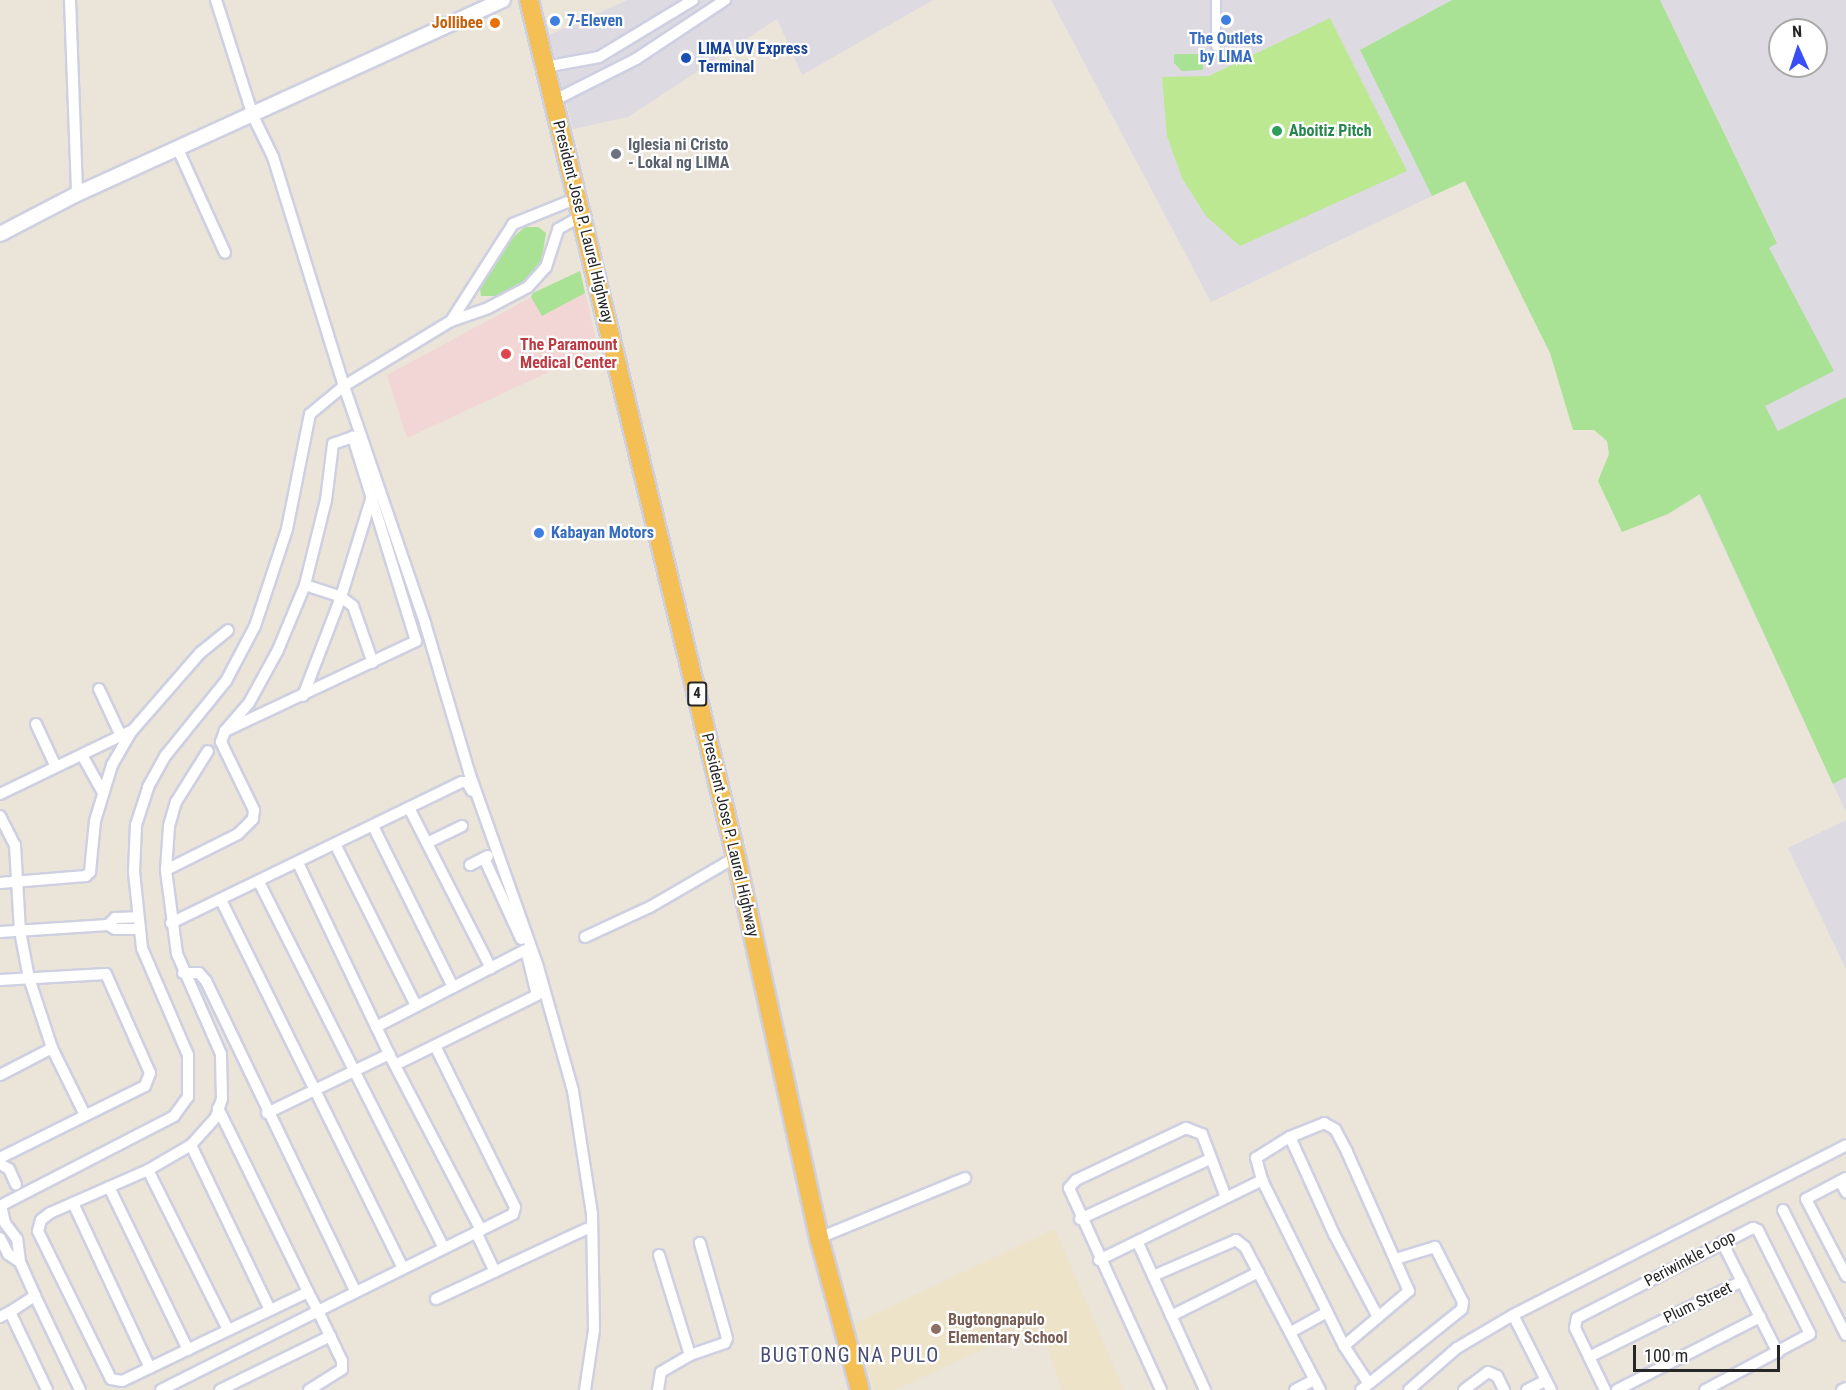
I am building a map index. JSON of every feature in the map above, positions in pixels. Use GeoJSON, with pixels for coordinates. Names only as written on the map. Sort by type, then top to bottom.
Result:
{"type":"FeatureCollection","features":[{"type":"Feature","properties":{"kind":"highway","name":"President Jose P. Laurel Highway"},"geometry":{"type":"LineString","coordinates":[[530,0],[736,857],[819,1238],[860,1390]]}},
{"type":"Feature","properties":{"kind":"street"},"geometry":{"type":"LineString","coordinates":[[70,0],[77,194]]}},
{"type":"Feature","properties":{"kind":"street"},"geometry":{"type":"LineString","coordinates":[[216,0],[253,116],[273,157],[344,386],[425,623],[469,772],[538,967],[573,1091],[592,1214],[594,1330],[585,1390]]}},
{"type":"Feature","properties":{"kind":"street"},"geometry":{"type":"LineString","coordinates":[[0,234],[77,194],[177,147],[253,116],[503,0]]}},
{"type":"Feature","properties":{"kind":"street"},"geometry":{"type":"LineString","coordinates":[[545,67],[599,57],[693,0]]}},
{"type":"Feature","properties":{"kind":"street"},"geometry":{"type":"LineString","coordinates":[[553,101],[636,59],[725,0]]}},
{"type":"Feature","properties":{"kind":"street"},"geometry":{"type":"LineString","coordinates":[[1216,0],[1216,46]]}},
{"type":"Feature","properties":{"kind":"street"},"geometry":{"type":"LineString","coordinates":[[177,147],[225,253]]}},
{"type":"Feature","properties":{"kind":"street"},"geometry":{"type":"LineString","coordinates":[[451,321],[513,224],[579,207]]}},
{"type":"Feature","properties":{"kind":"street"},"geometry":{"type":"LineString","coordinates":[[80,1390],[20,1262],[17,1239],[5,1222],[1,1206],[174,1116],[188,1097],[188,1055],[148,967],[139,923],[136,825],[148,787],[166,755],[226,681],[255,626],[287,529],[310,414],[344,386],[451,321],[488,308],[528,287],[546,267],[558,229],[579,207]]}},
{"type":"Feature","properties":{"kind":"street"},"geometry":{"type":"LineString","coordinates":[[166,870],[238,834],[253,819],[254,810],[221,742],[225,731],[249,703],[278,650],[305,585],[326,500],[335,441],[352,437],[418,637],[412,645],[225,731]]}},
{"type":"Feature","properties":{"kind":"street"},"geometry":{"type":"LineString","coordinates":[[303,696],[341,597],[372,496]]}},
{"type":"Feature","properties":{"kind":"street"},"geometry":{"type":"LineString","coordinates":[[305,585],[341,597],[353,606],[373,663]]}},
{"type":"Feature","properties":{"kind":"street"},"geometry":{"type":"LineString","coordinates":[[0,884],[86,876],[90,872],[102,791],[132,730],[201,653],[228,630]]}},
{"type":"Feature","properties":{"kind":"street"},"geometry":{"type":"LineString","coordinates":[[99,689],[121,736]]}},
{"type":"Feature","properties":{"kind":"street"},"geometry":{"type":"LineString","coordinates":[[249,703],[261,715]]}},
{"type":"Feature","properties":{"kind":"street"},"geometry":{"type":"LineString","coordinates":[[36,724],[56,767]]}},
{"type":"Feature","properties":{"kind":"street"},"geometry":{"type":"LineString","coordinates":[[0,794],[132,730]]}},
{"type":"Feature","properties":{"kind":"street"},"geometry":{"type":"LineString","coordinates":[[208,751],[176,802],[169,826],[166,870],[171,923],[183,973],[220,1054],[224,1072],[216,1117],[191,1145],[148,1170],[41,1220],[41,1238],[105,1373],[122,1381],[308,1292]]}},
{"type":"Feature","properties":{"kind":"street"},"geometry":{"type":"LineString","coordinates":[[82,754],[102,791]]}},
{"type":"Feature","properties":{"kind":"street"},"geometry":{"type":"LineString","coordinates":[[171,923],[462,782],[471,786],[477,806]]}},
{"type":"Feature","properties":{"kind":"street"},"geometry":{"type":"LineString","coordinates":[[409,808],[490,968]]}},
{"type":"Feature","properties":{"kind":"street"},"geometry":{"type":"LineString","coordinates":[[0,816],[15,845],[20,930],[29,978],[52,1048],[85,1115]]}},
{"type":"Feature","properties":{"kind":"street"},"geometry":{"type":"LineString","coordinates":[[373,826],[453,987]]}},
{"type":"Feature","properties":{"kind":"street"},"geometry":{"type":"LineString","coordinates":[[427,843],[462,826]]}},
{"type":"Feature","properties":{"kind":"street"},"geometry":{"type":"LineString","coordinates":[[335,844],[416,1006]]}},
{"type":"Feature","properties":{"kind":"street"},"geometry":{"type":"LineString","coordinates":[[395,1065],[537,994],[525,950],[488,856],[470,865]]}},
{"type":"Feature","properties":{"kind":"street"},"geometry":{"type":"LineString","coordinates":[[585,937],[650,907],[736,857]]}},
{"type":"Feature","properties":{"kind":"street"},"geometry":{"type":"LineString","coordinates":[[298,863],[376,1027],[478,1231],[495,1272]]}},
{"type":"Feature","properties":{"kind":"street"},"geometry":{"type":"LineString","coordinates":[[259,882],[444,1248]]}},
{"type":"Feature","properties":{"kind":"street"},"geometry":{"type":"LineString","coordinates":[[221,900],[403,1269]]}},
{"type":"Feature","properties":{"kind":"street"},"geometry":{"type":"LineString","coordinates":[[0,932],[108,925],[115,929],[139,923]]}},
{"type":"Feature","properties":{"kind":"street"},"geometry":{"type":"LineString","coordinates":[[376,1027],[525,950]]}},
{"type":"Feature","properties":{"kind":"street"},"geometry":{"type":"LineString","coordinates":[[183,973],[199,973],[206,981],[267,1113],[356,1292]]}},
{"type":"Feature","properties":{"kind":"street"},"geometry":{"type":"LineString","coordinates":[[0,980],[106,974],[150,1073],[145,1086],[0,1158]]}},
{"type":"Feature","properties":{"kind":"street"},"geometry":{"type":"LineString","coordinates":[[220,1054],[237,1046]]}},
{"type":"Feature","properties":{"kind":"street"},"geometry":{"type":"LineString","coordinates":[[160,1390],[513,1214],[515,1207],[435,1046]]}},
{"type":"Feature","properties":{"kind":"street"},"geometry":{"type":"LineString","coordinates":[[0,1074],[52,1048]]}},
{"type":"Feature","properties":{"kind":"street"},"geometry":{"type":"LineString","coordinates":[[267,1113],[389,1053]]}},
{"type":"Feature","properties":{"kind":"street"},"geometry":{"type":"LineString","coordinates":[[218,1108],[330,1336],[342,1369],[309,1390]]}},
{"type":"Feature","properties":{"kind":"street"},"geometry":{"type":"LineString","coordinates":[[1344,1346],[1408,1291],[1396,1259],[1369,1208],[1335,1129],[1324,1123],[1290,1137],[1256,1158],[1262,1180],[1325,1313],[1365,1387],[1462,1309],[1463,1302],[1435,1248],[1396,1259]]}},
{"type":"Feature","properties":{"kind":"street"},"geometry":{"type":"LineString","coordinates":[[1161,1390],[1080,1219],[1069,1188],[1076,1180],[1186,1128],[1202,1134],[1225,1196]]}},
{"type":"Feature","properties":{"kind":"street"},"geometry":{"type":"LineString","coordinates":[[1290,1137],[1334,1234],[1378,1317]]}},
{"type":"Feature","properties":{"kind":"street"},"geometry":{"type":"LineString","coordinates":[[191,1145],[270,1310]]}},
{"type":"Feature","properties":{"kind":"street"},"geometry":{"type":"LineString","coordinates":[[1410,1390],[1457,1348],[1513,1315],[1846,1145]]}},
{"type":"Feature","properties":{"kind":"street"},"geometry":{"type":"LineString","coordinates":[[1080,1219],[1210,1159]]}},
{"type":"Feature","properties":{"kind":"street"},"geometry":{"type":"LineString","coordinates":[[0,1164],[9,1169],[16,1185]]}},
{"type":"Feature","properties":{"kind":"street"},"geometry":{"type":"LineString","coordinates":[[148,1170],[228,1330]]}},
{"type":"Feature","properties":{"kind":"street"},"geometry":{"type":"LineString","coordinates":[[819,1238],[965,1178]]}},
{"type":"Feature","properties":{"kind":"street"},"geometry":{"type":"LineString","coordinates":[[1099,1260],[1138,1243],[1225,1196],[1262,1180]]}},
{"type":"Feature","properties":{"kind":"street"},"geometry":{"type":"LineString","coordinates":[[1846,1192],[1843,1180],[1806,1199],[1846,1276]]}},
{"type":"Feature","properties":{"kind":"street"},"geometry":{"type":"LineString","coordinates":[[109,1187],[188,1350]]}},
{"type":"Feature","properties":{"kind":"street"},"geometry":{"type":"LineString","coordinates":[[74,1203],[150,1368]]}},
{"type":"Feature","properties":{"kind":"street"},"geometry":{"type":"LineString","coordinates":[[1783,1210],[1846,1335]]}},
{"type":"Feature","properties":{"kind":"street"},"geometry":{"type":"LineString","coordinates":[[436,1299],[586,1229]]}},
{"type":"Feature","properties":{"kind":"street","name":"Periwinkle Loop"},"geometry":{"type":"LineString","coordinates":[[1589,1357],[1574,1322],[1722,1242],[1748,1229],[1758,1230],[1810,1330],[1807,1336],[1778,1353],[1705,1390]]}},
{"type":"Feature","properties":{"kind":"street"},"geometry":{"type":"LineString","coordinates":[[0,1238],[8,1254],[20,1262]]}},
{"type":"Feature","properties":{"kind":"street"},"geometry":{"type":"LineString","coordinates":[[1153,1276],[1236,1240],[1245,1247],[1320,1390]]}},
{"type":"Feature","properties":{"kind":"street"},"geometry":{"type":"LineString","coordinates":[[1722,1242],[1778,1353]]}},
{"type":"Feature","properties":{"kind":"street"},"geometry":{"type":"LineString","coordinates":[[658,1390],[661,1372],[690,1355],[725,1343],[727,1338],[700,1243]]}},
{"type":"Feature","properties":{"kind":"street"},"geometry":{"type":"LineString","coordinates":[[1138,1243],[1205,1390]]}},
{"type":"Feature","properties":{"kind":"street"},"geometry":{"type":"LineString","coordinates":[[659,1255],[690,1355]]}},
{"type":"Feature","properties":{"kind":"street"},"geometry":{"type":"LineString","coordinates":[[1171,1316],[1258,1272]]}},
{"type":"Feature","properties":{"kind":"street","name":"Plum Street"},"geometry":{"type":"LineString","coordinates":[[1589,1357],[1742,1281]]}},
{"type":"Feature","properties":{"kind":"street"},"geometry":{"type":"LineString","coordinates":[[35,1296],[5,1314],[47,1390]]}},
{"type":"Feature","properties":{"kind":"street"},"geometry":{"type":"LineString","coordinates":[[1291,1332],[1325,1313]]}},
{"type":"Feature","properties":{"kind":"street"},"geometry":{"type":"LineString","coordinates":[[1513,1315],[1548,1385],[1527,1390]]}},
{"type":"Feature","properties":{"kind":"street"},"geometry":{"type":"LineString","coordinates":[[1617,1390],[1760,1317]]}},
{"type":"Feature","properties":{"kind":"street"},"geometry":{"type":"LineString","coordinates":[[220,1390],[330,1336]]}},
{"type":"Feature","properties":{"kind":"street"},"geometry":{"type":"LineString","coordinates":[[1589,1357],[1605,1390]]}},
{"type":"Feature","properties":{"kind":"street"},"geometry":{"type":"LineString","coordinates":[[1464,1390],[1488,1372],[1497,1377],[1504,1390]]}},
{"type":"Feature","properties":{"kind":"street"},"geometry":{"type":"LineString","coordinates":[[1294,1390],[1314,1380]]}},
{"type":"Feature","properties":{"kind":"street"},"geometry":{"type":"LineString","coordinates":[[1842,1390],[1846,1388]]}},
{"type":"Feature","properties":{"kind":"shaded area"},"geometry":{"type":"Polygon","coordinates":[[[628,0],[933,0],[802,75],[777,19],[628,117],[573,129],[549,35],[628,0]]]}},
{"type":"Feature","properties":{"kind":"shaded area"},"geometry":{"type":"Polygon","coordinates":[[[1051,0],[1452,0],[1360,50],[1432,196],[1211,302],[1051,0]]]}},
{"type":"Feature","properties":{"kind":"shaded area"},"geometry":{"type":"Polygon","coordinates":[[[1660,0],[1846,0],[1846,812],[1699,494],[1687,292],[1777,242],[1660,0]]]}},
{"type":"Feature","properties":{"kind":"shaded area","name":"The Paramount Medical Center"},"geometry":{"type":"Polygon","coordinates":[[[580,271],[598,349],[407,438],[387,375],[580,271]]]}},
{"type":"Feature","properties":{"kind":"shaded area"},"geometry":{"type":"Polygon","coordinates":[[[1846,820],[1846,969],[1788,848],[1846,820]]]}},
{"type":"Feature","properties":{"kind":"shaded area"},"geometry":{"type":"Polygon","coordinates":[[[1055,1229],[1124,1390],[1062,1390],[1044,1339],[1019,1333],[894,1390],[874,1390],[853,1324],[1055,1229]]]}},
{"type":"Feature","properties":{"kind":"green space"},"geometry":{"type":"Polygon","coordinates":[[[1452,0],[1660,0],[1777,243],[1769,248],[1834,371],[1765,406],[1778,431],[1846,397],[1846,777],[1833,784],[1700,494],[1668,514],[1622,532],[1598,481],[1609,454],[1607,441],[1594,430],[1573,430],[1550,353],[1465,181],[1432,196],[1360,50],[1452,0]]]}},
{"type":"Feature","properties":{"kind":"green space","name":"Aboitiz Pitch"},"geometry":{"type":"Polygon","coordinates":[[[1330,18],[1407,171],[1240,246],[1206,216],[1182,178],[1167,136],[1162,77],[1209,76],[1330,18]]]}},
{"type":"Feature","properties":{"kind":"green space"},"geometry":{"type":"Polygon","coordinates":[[[1174,54],[1203,54],[1203,70],[1182,71],[1174,63],[1174,54]]]}},
{"type":"Feature","properties":{"kind":"green space"},"geometry":{"type":"Polygon","coordinates":[[[525,227],[538,227],[546,233],[541,264],[521,285],[496,296],[481,296],[480,288],[507,243],[525,227]]]}},
{"type":"Feature","properties":{"kind":"green space"},"geometry":{"type":"Polygon","coordinates":[[[580,271],[585,293],[542,316],[531,297],[533,293],[580,271]]]}},
{"type":"Feature","properties":{"kind":"place","name":"The Outlets by LIMA"},"geometry":{"type":"Point","coordinates":[1226,20]}},
{"type":"Feature","properties":{"kind":"place","name":"7-Eleven"},"geometry":{"type":"Point","coordinates":[555,21]}},
{"type":"Feature","properties":{"kind":"place","name":"Jollibee"},"geometry":{"type":"Point","coordinates":[495,23]}},
{"type":"Feature","properties":{"kind":"place","name":"LIMA UV Express Terminal"},"geometry":{"type":"Point","coordinates":[686,58]}},
{"type":"Feature","properties":{"kind":"place","name":"Aboitiz Pitch"},"geometry":{"type":"Point","coordinates":[1277,131]}},
{"type":"Feature","properties":{"kind":"place","name":"Iglesia ni Cristo - Lokal ng LIMA"},"geometry":{"type":"Point","coordinates":[616,154]}},
{"type":"Feature","properties":{"kind":"place","name":"The Paramount Medical Center"},"geometry":{"type":"Point","coordinates":[506,354]}},
{"type":"Feature","properties":{"kind":"place","name":"Kabayan Motors"},"geometry":{"type":"Point","coordinates":[539,533]}},
{"type":"Feature","properties":{"kind":"place","name":"Bugtongnapulo Elementary School"},"geometry":{"type":"Point","coordinates":[936,1329]}},
{"type":"Feature","properties":{"kind":"district","name":"BUGTONG NA PULO"},"geometry":{"type":"Point","coordinates":[850,1355]}}]}
